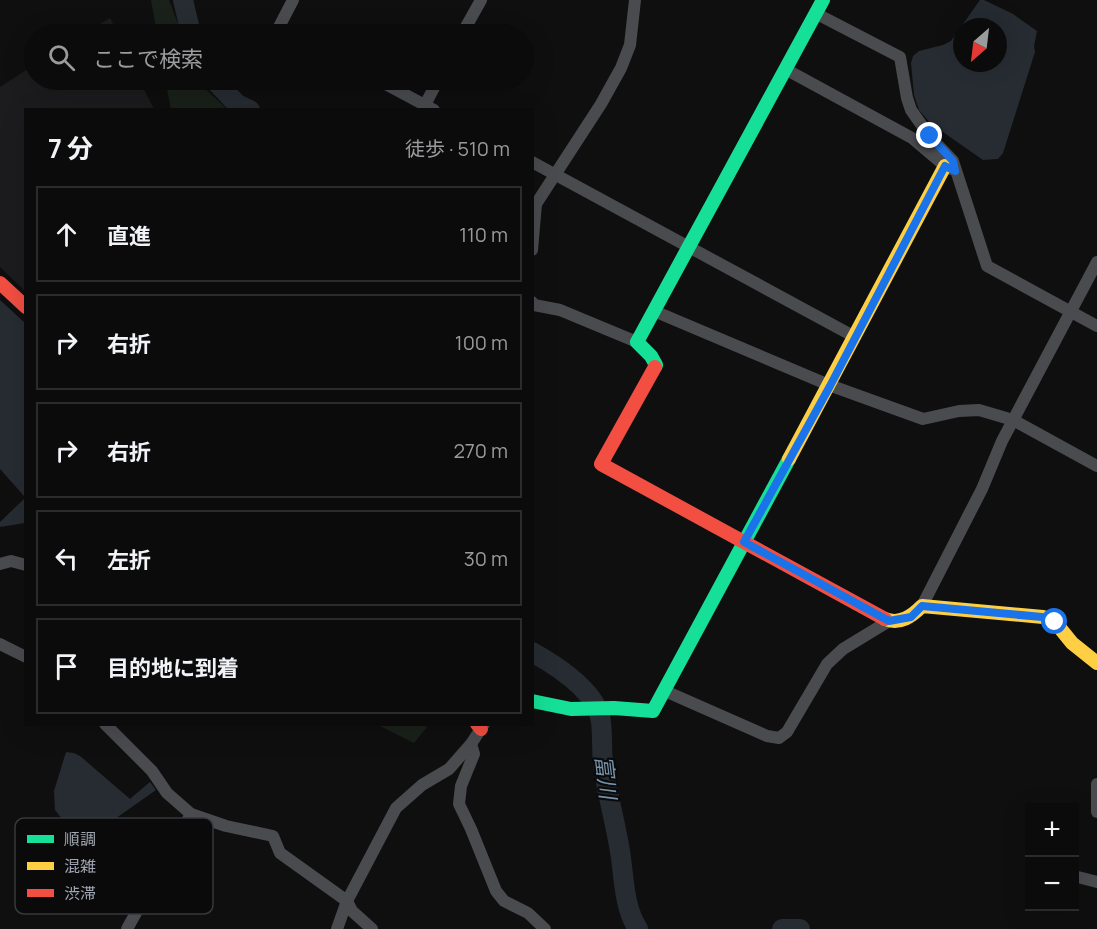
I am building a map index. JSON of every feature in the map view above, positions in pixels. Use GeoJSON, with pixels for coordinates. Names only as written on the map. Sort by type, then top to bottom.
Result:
{"type":"FeatureCollection","features":[{"type":"Feature","properties":{"kind":"street"},"geometry":{"type":"LineString","coordinates":[[281,24],[293,0]]}},
{"type":"Feature","properties":{"kind":"street"},"geometry":{"type":"LineString","coordinates":[[468,24],[481,0]]}},
{"type":"Feature","properties":{"kind":"street"},"geometry":{"type":"LineString","coordinates":[[534,227],[536,204],[557,175],[621,68],[630,45],[635,0]]}},
{"type":"Feature","properties":{"kind":"street"},"geometry":{"type":"LineString","coordinates":[[637,342],[823,0]]}},
{"type":"Feature","properties":{"kind":"street"},"geometry":{"type":"LineString","coordinates":[[534,701],[572,709],[614,708],[654,711],[855,337],[953,161],[919,123],[911,110],[900,57],[817,14]]}},
{"type":"Feature","properties":{"kind":"street"},"geometry":{"type":"LineString","coordinates":[[786,70],[912,138],[950,168],[987,266],[1097,326]]}},
{"type":"Feature","properties":{"kind":"street"},"geometry":{"type":"LineString","coordinates":[[397,90],[429,107],[435,90]]}},
{"type":"Feature","properties":{"kind":"street"},"geometry":{"type":"LineString","coordinates":[[534,163],[855,337]]}},
{"type":"Feature","properties":{"kind":"street"},"geometry":{"type":"LineString","coordinates":[[665,691],[767,736],[779,738],[787,732],[827,664],[843,649],[889,621],[911,617],[922,606],[982,489],[1013,420],[1097,262]]}},
{"type":"Feature","properties":{"kind":"street"},"geometry":{"type":"LineString","coordinates":[[0,283],[24,305]]}},
{"type":"Feature","properties":{"kind":"street"},"geometry":{"type":"LineString","coordinates":[[534,305],[560,310],[637,342],[651,356],[656,365],[601,464],[889,621]]}},
{"type":"Feature","properties":{"kind":"street"},"geometry":{"type":"LineString","coordinates":[[654,311],[830,386],[923,419],[959,411],[979,410],[1013,420],[1097,466]]}},
{"type":"Feature","properties":{"kind":"street"},"geometry":{"type":"LineString","coordinates":[[0,564],[11,561],[24,565]]}},
{"type":"Feature","properties":{"kind":"street"},"geometry":{"type":"LineString","coordinates":[[922,606],[1042,617],[1055,622],[1072,642],[1097,663]]}},
{"type":"Feature","properties":{"kind":"street"},"geometry":{"type":"LineString","coordinates":[[0,644],[24,656]]}},
{"type":"Feature","properties":{"kind":"street"},"geometry":{"type":"LineString","coordinates":[[107,726],[152,771],[167,793],[191,814],[203,818]]}},
{"type":"Feature","properties":{"kind":"street"},"geometry":{"type":"LineString","coordinates":[[337,929],[347,901],[396,808],[422,785],[449,769],[471,744],[480,726]]}},
{"type":"Feature","properties":{"kind":"street"},"geometry":{"type":"LineString","coordinates":[[471,744],[474,754],[461,786],[459,804],[496,891],[504,901],[528,913],[545,929]]}},
{"type":"Feature","properties":{"kind":"street"},"geometry":{"type":"LineString","coordinates":[[1097,784],[1097,812]]}},
{"type":"Feature","properties":{"kind":"street"},"geometry":{"type":"LineString","coordinates":[[189,818],[191,814]]}},
{"type":"Feature","properties":{"kind":"street"},"geometry":{"type":"LineString","coordinates":[[213,822],[273,836],[280,853],[347,901],[352,911],[372,929]]}},
{"type":"Feature","properties":{"kind":"street"},"geometry":{"type":"LineString","coordinates":[[1079,877],[1097,882]]}},
{"type":"Feature","properties":{"kind":"street"},"geometry":{"type":"LineString","coordinates":[[127,929],[135,914]]}},
{"type":"Feature","properties":{"kind":"shaded area"},"geometry":{"type":"Polygon","coordinates":[[[151,0],[169,0],[178,24],[155,24],[151,0]]]}},
{"type":"Feature","properties":{"kind":"shaded area"},"geometry":{"type":"Polygon","coordinates":[[[980,0],[1013,14],[1037,31],[1035,52],[1003,153],[998,159],[983,160],[930,123],[919,110],[914,95],[911,63],[913,56],[919,51],[943,45],[953,38],[953,72],[1007,72],[1007,18],[967,18],[980,0]]]}},
{"type":"Feature","properties":{"kind":"shaded area"},"geometry":{"type":"Polygon","coordinates":[[[110,18],[113,24],[100,24],[110,18]]]}},
{"type":"Feature","properties":{"kind":"shaded area"},"geometry":{"type":"Polygon","coordinates":[[[24,71],[24,90],[144,90],[153,108],[24,108],[24,290],[0,267],[0,87],[24,71]]]}},
{"type":"Feature","properties":{"kind":"shaded area"},"geometry":{"type":"Polygon","coordinates":[[[167,90],[207,90],[226,108],[171,108],[167,90]]]}},
{"type":"Feature","properties":{"kind":"shaded area"},"geometry":{"type":"Polygon","coordinates":[[[0,300],[24,322],[24,496],[0,469],[0,300]]]}},
{"type":"Feature","properties":{"kind":"shaded area"},"geometry":{"type":"Polygon","coordinates":[[[24,499],[24,523],[0,527],[0,522],[24,499]]]}},
{"type":"Feature","properties":{"kind":"shaded area"},"geometry":{"type":"Polygon","coordinates":[[[380,726],[427,727],[414,743],[380,726]]]}},
{"type":"Feature","properties":{"kind":"shaded area"},"geometry":{"type":"Polygon","coordinates":[[[66,752],[80,756],[130,799],[150,782],[156,790],[116,818],[61,818],[55,810],[54,791],[66,752]]]}},
{"type":"Feature","properties":{"kind":"waterway","name":"富川"},"geometry":{"type":"LineString","coordinates":[[183,0],[189,24]]}},
{"type":"Feature","properties":{"kind":"waterway","name":"富川"},"geometry":{"type":"LineString","coordinates":[[224,90],[237,104],[246,108]]}},
{"type":"Feature","properties":{"kind":"waterway","name":"富川"},"geometry":{"type":"LineString","coordinates":[[534,653],[575,681],[592,700],[598,711],[602,728],[604,772],[626,895],[630,913],[638,929]]}},
{"type":"Feature","properties":{"kind":"waterway","name":"富川"},"geometry":{"type":"LineString","coordinates":[[782,929],[800,929]]}},
{"type":"Feature","properties":{"kind":"traffic: fast"},"geometry":{"type":"LineString","coordinates":[[655,367],[651,356],[637,342],[823,0]]}},
{"type":"Feature","properties":{"kind":"traffic: fast"},"geometry":{"type":"LineString","coordinates":[[534,701],[571,709],[614,708],[653,711],[789,459]]}},
{"type":"Feature","properties":{"kind":"traffic: slow"},"geometry":{"type":"LineString","coordinates":[[789,459],[945,166]]}},
{"type":"Feature","properties":{"kind":"traffic: slow"},"geometry":{"type":"LineString","coordinates":[[885,619],[901,620],[922,606],[1043,617],[1055,622],[1072,643],[1097,663]]}},
{"type":"Feature","properties":{"kind":"traffic: jam"},"geometry":{"type":"LineString","coordinates":[[0,283],[24,305]]}},
{"type":"Feature","properties":{"kind":"traffic: jam"},"geometry":{"type":"LineString","coordinates":[[655,367],[601,464],[885,619]]}},
{"type":"Feature","properties":{"kind":"route"},"geometry":{"type":"LineString","coordinates":[[930,136],[953,161],[955,171],[945,166],[830,386],[744,542],[889,621],[911,617],[922,606],[1042,617],[1055,622]]}}]}
